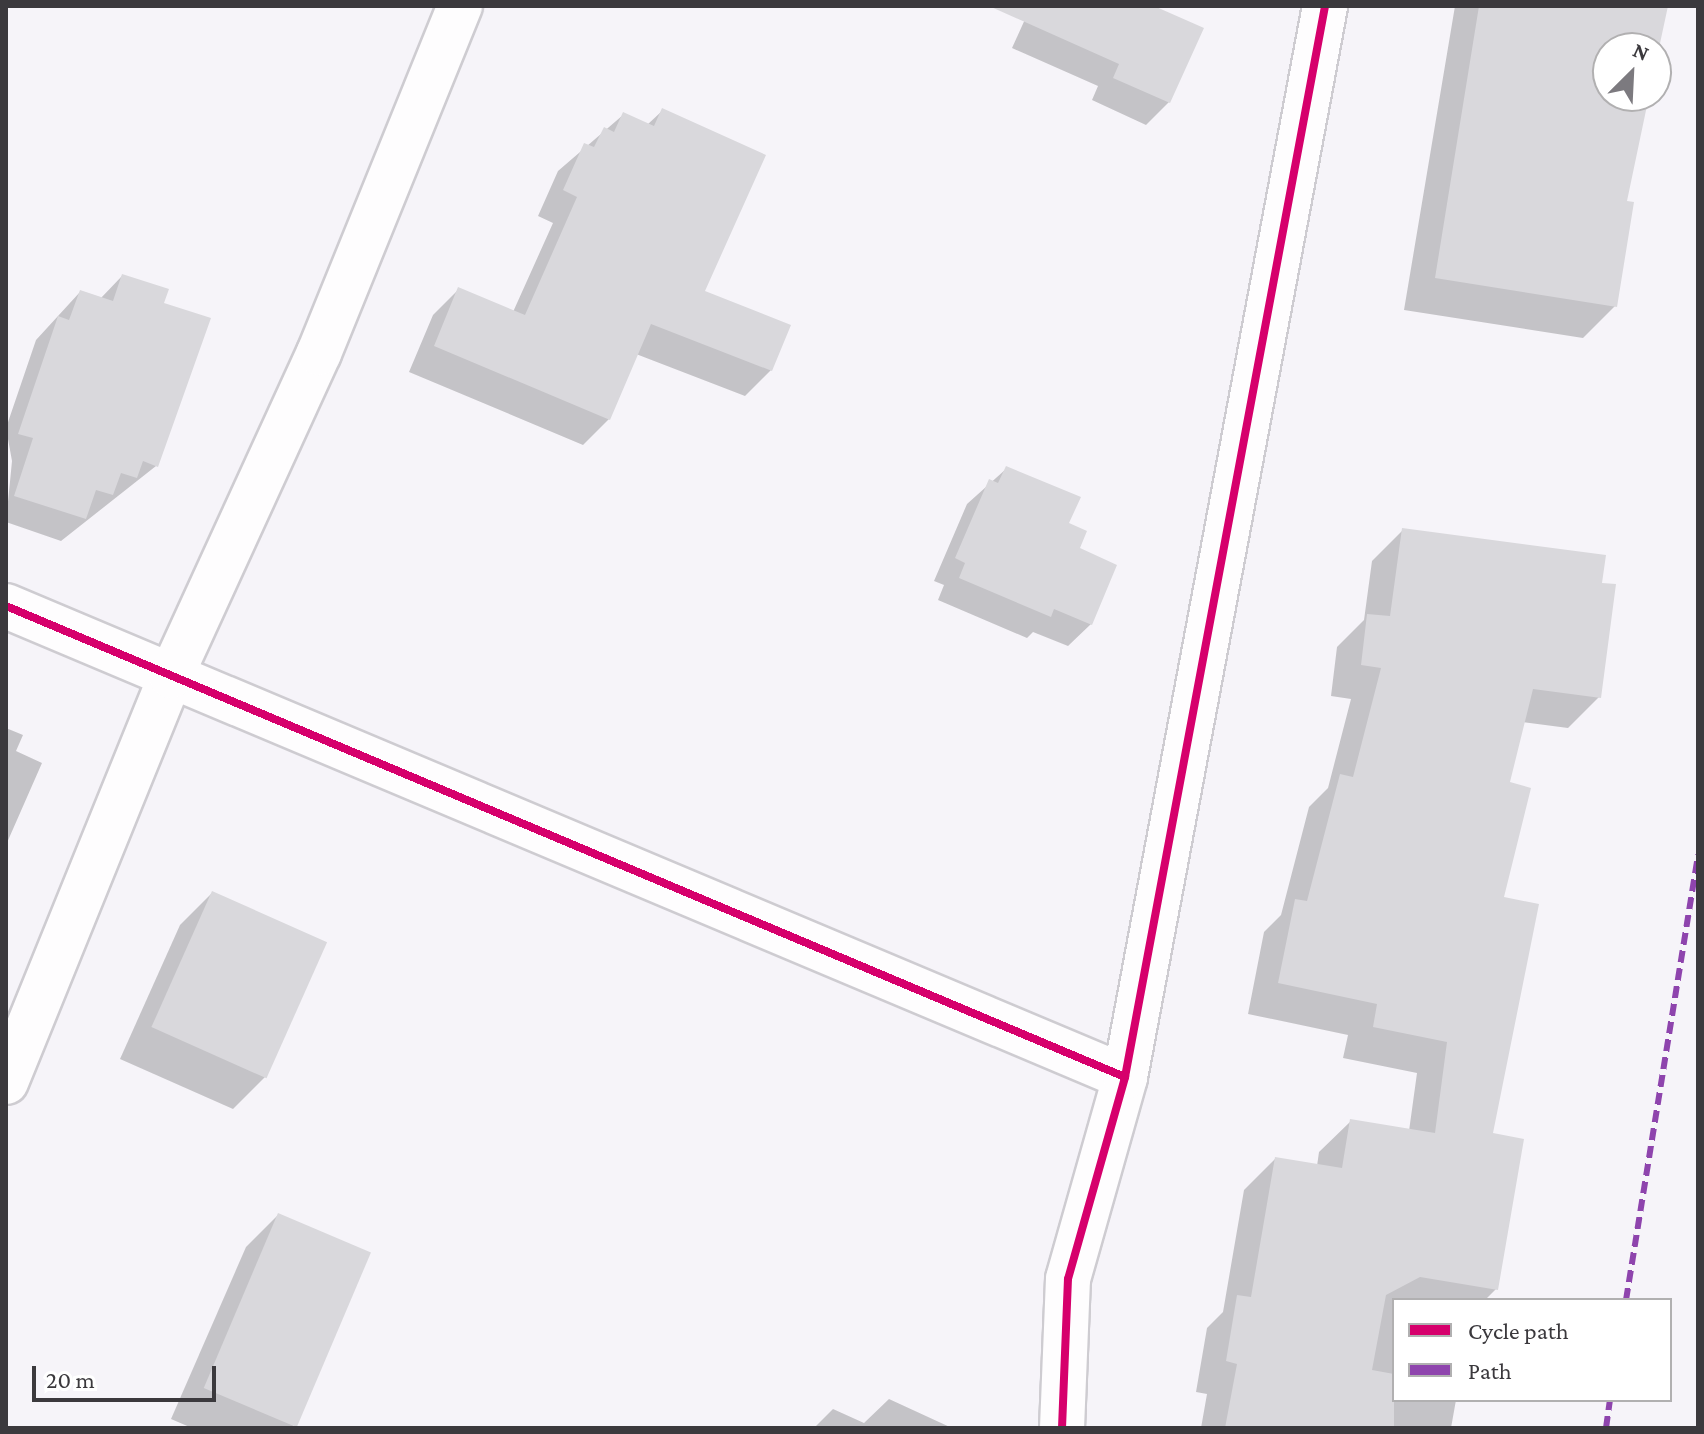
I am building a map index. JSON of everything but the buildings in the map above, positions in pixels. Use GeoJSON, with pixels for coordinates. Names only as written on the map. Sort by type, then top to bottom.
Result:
{"type":"FeatureCollection","features":[{"type":"Feature","properties":{"kind":"street"},"geometry":{"type":"LineString","coordinates":[[6,1082],[171,676],[319,353],[460,6]]}},
{"type":"Feature","properties":{"kind":"street"},"geometry":{"type":"LineString","coordinates":[[1062,1428],[1068,1279],[1125,1077],[1325,6]]}},
{"type":"Feature","properties":{"kind":"street"},"geometry":{"type":"LineString","coordinates":[[6,606],[1125,1077]]}},
{"type":"Feature","properties":{"kind":"marked path"},"geometry":{"type":"LineString","coordinates":[[1626,1298],[1698,855]]}},
{"type":"Feature","properties":{"kind":"marked path"},"geometry":{"type":"LineString","coordinates":[[1606,1428],[1610,1402]]}},
{"type":"Feature","properties":{"kind":"cycle path"},"geometry":{"type":"LineString","coordinates":[[1062,1428],[1068,1279],[1125,1077],[1325,6]]}},
{"type":"Feature","properties":{"kind":"cycle path"},"geometry":{"type":"LineString","coordinates":[[6,606],[1125,1077]]}}]}
